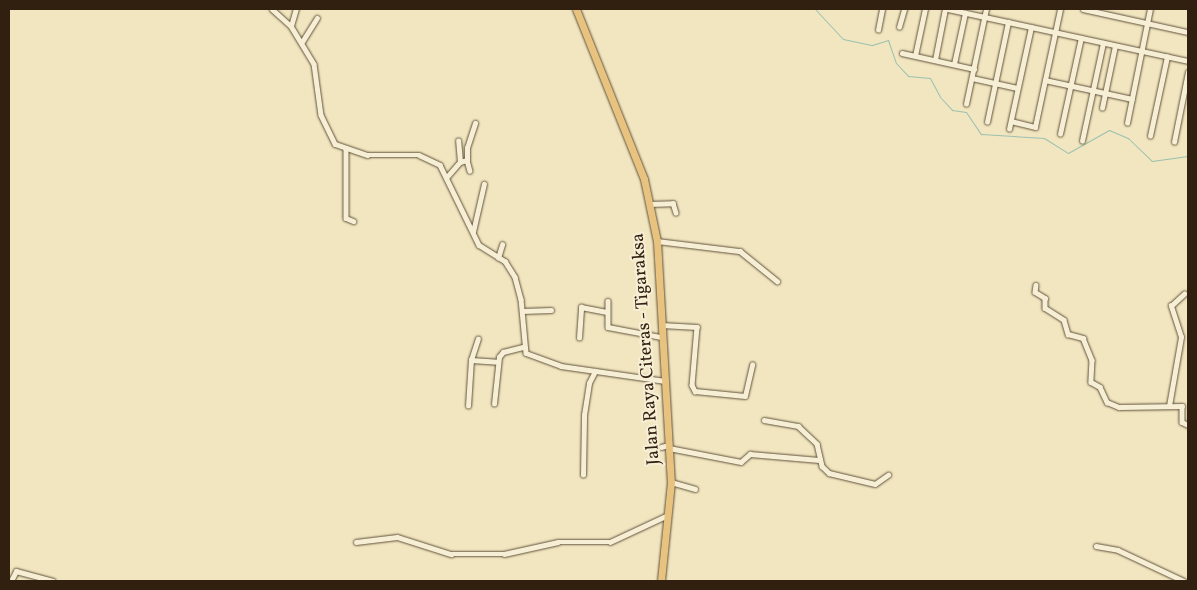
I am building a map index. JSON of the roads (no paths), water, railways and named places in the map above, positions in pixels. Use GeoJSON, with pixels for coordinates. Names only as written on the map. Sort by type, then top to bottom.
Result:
{"type":"FeatureCollection","features":[{"type":"Feature","properties":{"kind":"main road","name":"Jalan Raya Citeras - Tigaraksa"},"geometry":{"type":"LineString","coordinates":[[576,9],[644,179],[657,241],[661,338],[671,482],[661,581]]}},
{"type":"Feature","properties":{"kind":"street"},"geometry":{"type":"LineString","coordinates":[[272,9],[290,26],[302,42],[314,64],[316,94],[327,131],[335,144],[346,150],[377,157],[426,157],[440,165],[479,244],[512,271],[522,311],[523,347],[531,358],[595,371],[665,381]]}},
{"type":"Feature","properties":{"kind":"street"},"geometry":{"type":"LineString","coordinates":[[290,26],[296,9]]}},
{"type":"Feature","properties":{"kind":"street"},"geometry":{"type":"LineString","coordinates":[[878,30],[882,9]]}},
{"type":"Feature","properties":{"kind":"street"},"geometry":{"type":"LineString","coordinates":[[899,28],[904,9]]}},
{"type":"Feature","properties":{"kind":"street"},"geometry":{"type":"LineString","coordinates":[[915,56],[925,9]]}},
{"type":"Feature","properties":{"kind":"street"},"geometry":{"type":"LineString","coordinates":[[935,60],[946,9],[1188,61]]}},
{"type":"Feature","properties":{"kind":"street"},"geometry":{"type":"LineString","coordinates":[[966,104],[986,9]]}},
{"type":"Feature","properties":{"kind":"street"},"geometry":{"type":"LineString","coordinates":[[1010,121],[1035,127],[1060,9]]}},
{"type":"Feature","properties":{"kind":"street"},"geometry":{"type":"LineString","coordinates":[[1083,9],[1188,32]]}},
{"type":"Feature","properties":{"kind":"street"},"geometry":{"type":"LineString","coordinates":[[1127,123],[1150,9]]}},
{"type":"Feature","properties":{"kind":"street"},"geometry":{"type":"LineString","coordinates":[[954,64],[965,13]]}},
{"type":"Feature","properties":{"kind":"street"},"geometry":{"type":"LineString","coordinates":[[302,42],[317,18]]}},
{"type":"Feature","properties":{"kind":"street"},"geometry":{"type":"LineString","coordinates":[[987,122],[1008,22]]}},
{"type":"Feature","properties":{"kind":"street"},"geometry":{"type":"LineString","coordinates":[[1009,130],[1030,27]]}},
{"type":"Feature","properties":{"kind":"street"},"geometry":{"type":"LineString","coordinates":[[1060,134],[1081,38]]}},
{"type":"Feature","properties":{"kind":"street"},"geometry":{"type":"LineString","coordinates":[[1082,141],[1103,43]]}},
{"type":"Feature","properties":{"kind":"street"},"geometry":{"type":"LineString","coordinates":[[1102,108],[1115,46]]}},
{"type":"Feature","properties":{"kind":"street"},"geometry":{"type":"LineString","coordinates":[[902,53],[974,69]]}},
{"type":"Feature","properties":{"kind":"street"},"geometry":{"type":"LineString","coordinates":[[1150,136],[1167,57]]}},
{"type":"Feature","properties":{"kind":"street"},"geometry":{"type":"LineString","coordinates":[[1174,142],[1188,72]]}},
{"type":"Feature","properties":{"kind":"street"},"geometry":{"type":"LineString","coordinates":[[972,78],[1018,88]]}},
{"type":"Feature","properties":{"kind":"street"},"geometry":{"type":"LineString","coordinates":[[1045,80],[1132,99]]}},
{"type":"Feature","properties":{"kind":"street"},"geometry":{"type":"LineString","coordinates":[[470,171],[467,160],[467,148],[475,123]]}},
{"type":"Feature","properties":{"kind":"street"},"geometry":{"type":"LineString","coordinates":[[458,141],[460,162]]}},
{"type":"Feature","properties":{"kind":"street"},"geometry":{"type":"LineString","coordinates":[[346,150],[346,218],[353,221]]}},
{"type":"Feature","properties":{"kind":"street"},"geometry":{"type":"LineString","coordinates":[[446,178],[460,162],[467,160]]}},
{"type":"Feature","properties":{"kind":"street"},"geometry":{"type":"LineString","coordinates":[[473,232],[484,184]]}},
{"type":"Feature","properties":{"kind":"street"},"geometry":{"type":"LineString","coordinates":[[649,204],[673,203],[676,213]]}},
{"type":"Feature","properties":{"kind":"street"},"geometry":{"type":"LineString","coordinates":[[657,241],[740,251],[777,281]]}},
{"type":"Feature","properties":{"kind":"street"},"geometry":{"type":"LineString","coordinates":[[498,258],[502,245]]}},
{"type":"Feature","properties":{"kind":"street"},"geometry":{"type":"LineString","coordinates":[[1036,284],[1035,292],[1045,298],[1046,308],[1064,320],[1068,334],[1083,338],[1092,360],[1091,382],[1100,387],[1107,402],[1119,407],[1183,407],[1182,422],[1188,425]]}},
{"type":"Feature","properties":{"kind":"street"},"geometry":{"type":"LineString","coordinates":[[1169,406],[1181,336],[1171,306],[1184,294]]}},
{"type":"Feature","properties":{"kind":"street"},"geometry":{"type":"LineString","coordinates":[[608,302],[608,327],[661,338]]}},
{"type":"Feature","properties":{"kind":"street"},"geometry":{"type":"LineString","coordinates":[[578,338],[581,308],[607,312]]}},
{"type":"Feature","properties":{"kind":"street"},"geometry":{"type":"LineString","coordinates":[[522,311],[551,310]]}},
{"type":"Feature","properties":{"kind":"street"},"geometry":{"type":"LineString","coordinates":[[661,325],[697,327],[692,385],[695,390],[745,396],[752,365]]}},
{"type":"Feature","properties":{"kind":"street"},"geometry":{"type":"LineString","coordinates":[[468,406],[471,360],[478,339]]}},
{"type":"Feature","properties":{"kind":"street"},"geometry":{"type":"LineString","coordinates":[[494,404],[497,362],[503,352],[523,347]]}},
{"type":"Feature","properties":{"kind":"street"},"geometry":{"type":"LineString","coordinates":[[471,360],[497,362]]}},
{"type":"Feature","properties":{"kind":"street"},"geometry":{"type":"LineString","coordinates":[[583,475],[584,415],[588,383],[595,371]]}},
{"type":"Feature","properties":{"kind":"street"},"geometry":{"type":"LineString","coordinates":[[764,420],[798,426],[817,444],[819,460],[829,473],[875,484],[888,475]]}},
{"type":"Feature","properties":{"kind":"street"},"geometry":{"type":"LineString","coordinates":[[661,447],[669,446],[741,462],[750,454],[819,460]]}},
{"type":"Feature","properties":{"kind":"street"},"geometry":{"type":"LineString","coordinates":[[671,482],[695,489]]}},
{"type":"Feature","properties":{"kind":"street"},"geometry":{"type":"LineString","coordinates":[[356,542],[397,536],[451,554],[504,554],[558,542],[610,542],[668,515]]}},
{"type":"Feature","properties":{"kind":"street"},"geometry":{"type":"LineString","coordinates":[[1096,546],[1118,550],[1184,581]]}},
{"type":"Feature","properties":{"kind":"street"},"geometry":{"type":"LineString","coordinates":[[11,581],[16,571],[53,581]]}},
{"type":"Feature","properties":{"kind":"waterway"},"geometry":{"type":"LineString","coordinates":[[815,9],[843,39],[872,45],[888,40],[896,63],[908,76],[930,78],[940,97],[952,110],[966,112],[981,134],[1044,138],[1068,153],[1109,130],[1128,138],[1152,161],[1188,156]]}}]}
